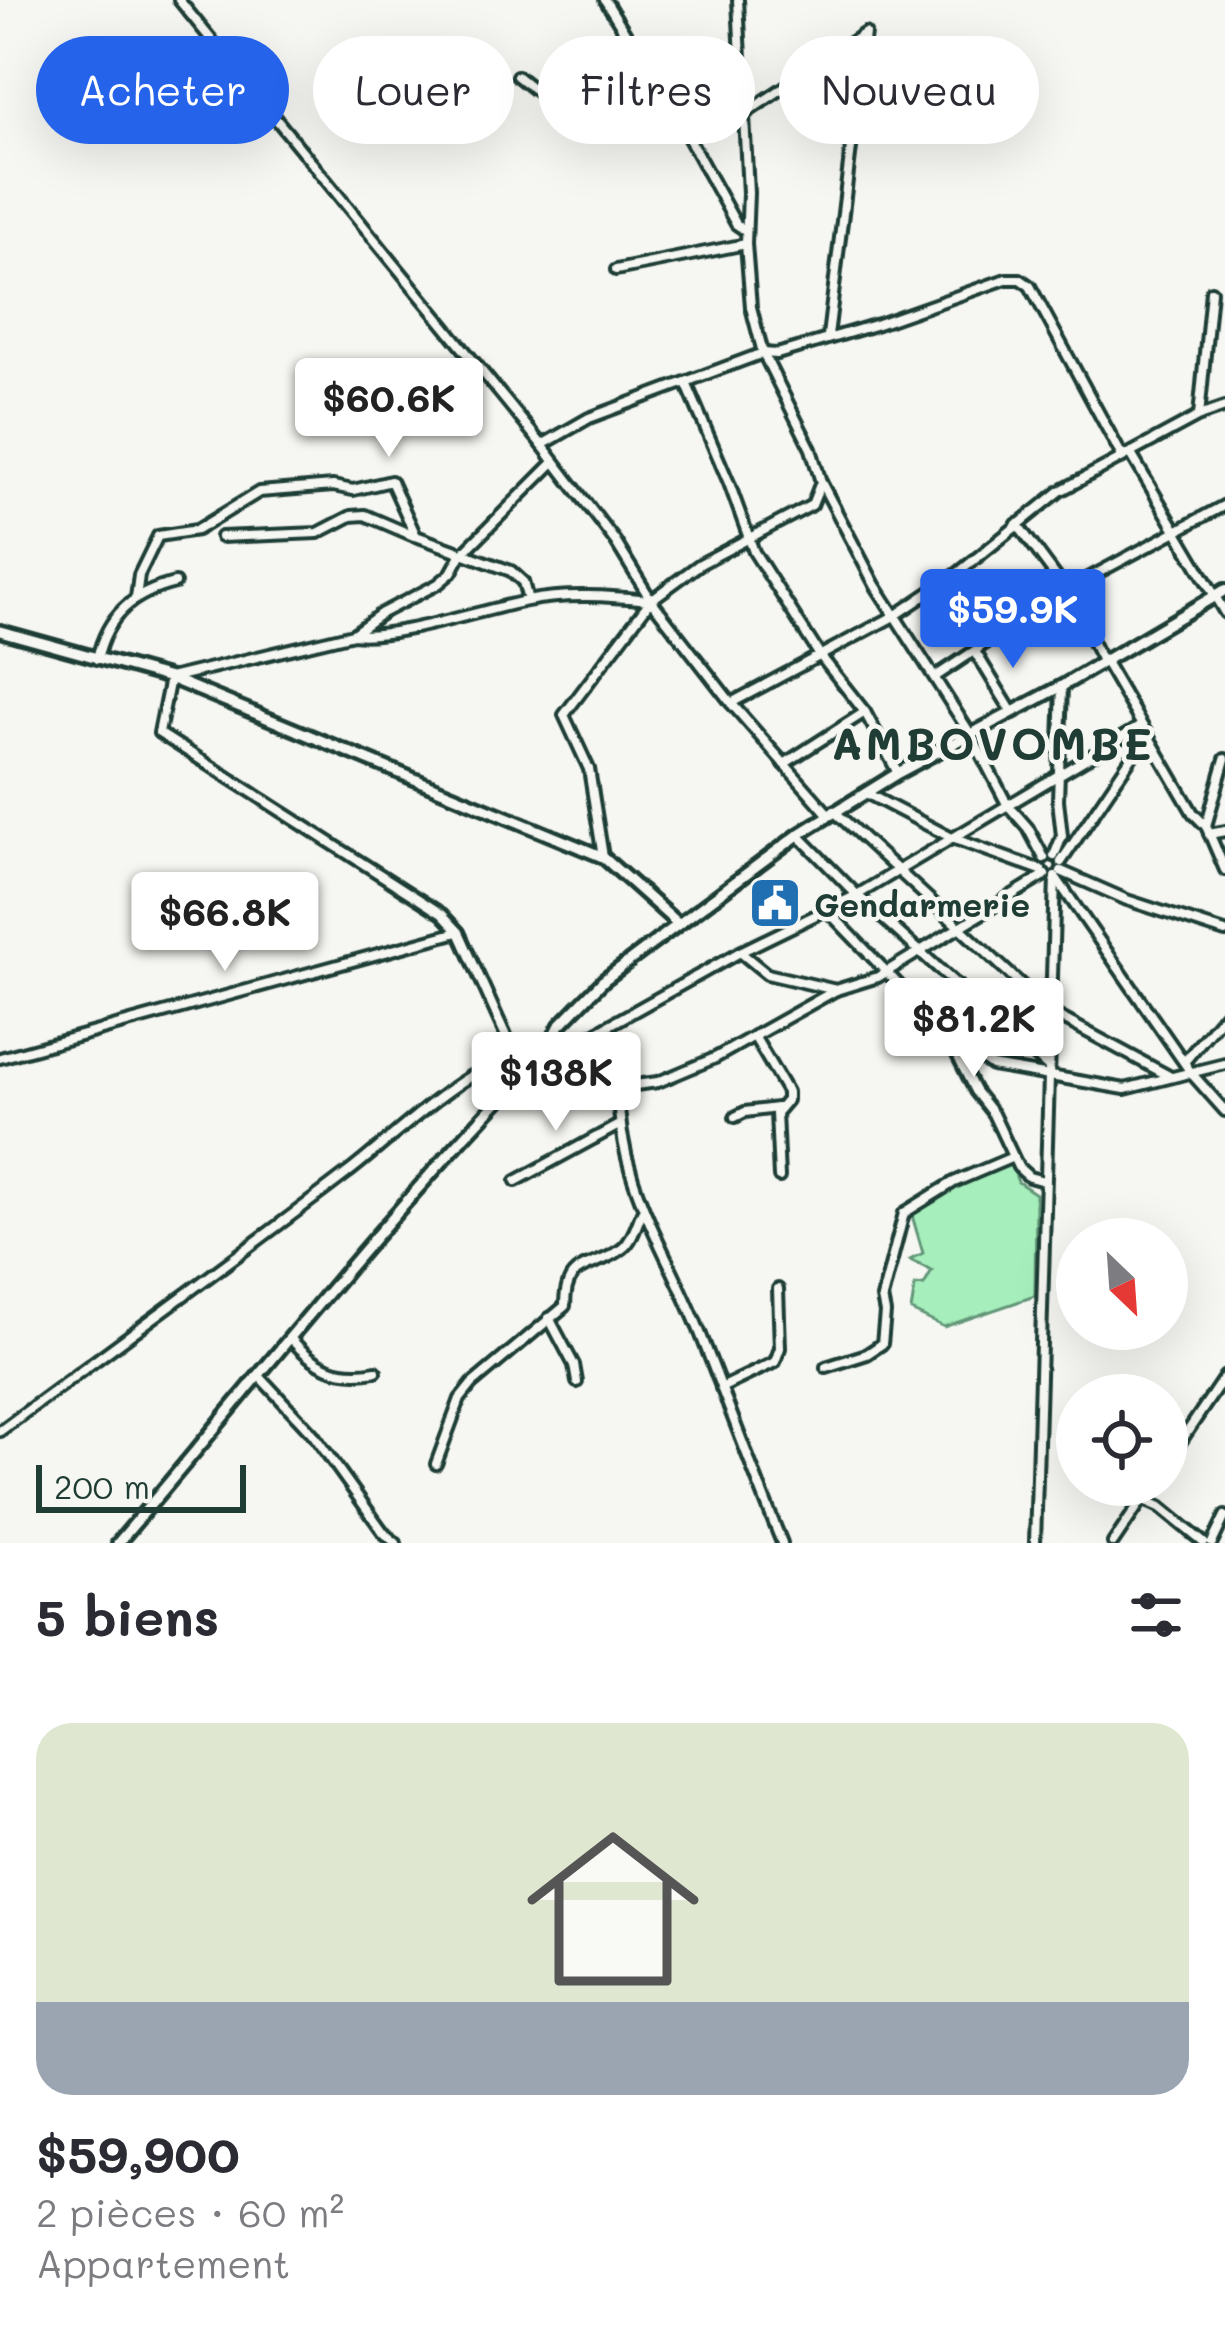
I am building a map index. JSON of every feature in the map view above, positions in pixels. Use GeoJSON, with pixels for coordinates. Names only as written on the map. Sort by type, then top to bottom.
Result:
{"type":"FeatureCollection","features":[{"type":"Feature","properties":{"kind":"main road"},"geometry":{"type":"LineString","coordinates":[[118,1543],[372,1237],[546,1052],[560,1025],[604,980],[831,813],[1062,686],[1220,592]]}},
{"type":"Feature","properties":{"kind":"main road"},"geometry":{"type":"LineString","coordinates":[[1,632],[170,678],[603,857],[677,923]]}},
{"type":"Feature","properties":{"kind":"street"},"geometry":{"type":"LineString","coordinates":[[179,0],[542,445],[615,541],[651,600],[784,764],[831,813],[898,868],[1052,1012],[1171,1078]]}},
{"type":"Feature","properties":{"kind":"street"},"geometry":{"type":"LineString","coordinates":[[604,0],[627,36]]}},
{"type":"Feature","properties":{"kind":"street"},"geometry":{"type":"LineString","coordinates":[[738,0],[740,36]]}},
{"type":"Feature","properties":{"kind":"street"},"geometry":{"type":"LineString","coordinates":[[755,109],[866,33],[828,336]]}},
{"type":"Feature","properties":{"kind":"street"},"geometry":{"type":"LineString","coordinates":[[517,76],[538,93]]}},
{"type":"Feature","properties":{"kind":"street"},"geometry":{"type":"LineString","coordinates":[[692,144],[736,224],[746,231]]}},
{"type":"Feature","properties":{"kind":"street"},"geometry":{"type":"LineString","coordinates":[[745,144],[751,307],[763,353],[811,449],[820,482],[971,735],[1006,804],[1028,828],[1192,1074],[1225,1111]]}},
{"type":"Feature","properties":{"kind":"street"},"geometry":{"type":"LineString","coordinates":[[616,270],[746,244]]}},
{"type":"Feature","properties":{"kind":"street"},"geometry":{"type":"LineString","coordinates":[[542,445],[589,418],[763,353],[777,354],[1006,279],[1020,279],[1030,286],[1126,455],[1220,592],[1225,613]]}},
{"type":"Feature","properties":{"kind":"street"},"geometry":{"type":"LineString","coordinates":[[1199,416],[1211,291]]}},
{"type":"Feature","properties":{"kind":"street"},"geometry":{"type":"LineString","coordinates":[[687,385],[749,539],[819,654],[865,712],[898,773]]}},
{"type":"Feature","properties":{"kind":"street"},"geometry":{"type":"LineString","coordinates":[[731,703],[896,615],[958,573],[1040,503],[1199,416],[1225,407]]}},
{"type":"Feature","properties":{"kind":"street"},"geometry":{"type":"LineString","coordinates":[[353,634],[452,573],[461,555],[553,463]]}},
{"type":"Feature","properties":{"kind":"street"},"geometry":{"type":"LineString","coordinates":[[136,598],[139,574],[158,536],[197,530],[259,492],[333,486],[353,490],[391,482],[416,536]]}},
{"type":"Feature","properties":{"kind":"street"},"geometry":{"type":"LineString","coordinates":[[603,857],[589,769],[563,715],[651,600],[700,564],[812,505],[820,482]]}},
{"type":"Feature","properties":{"kind":"street"},"geometry":{"type":"LineString","coordinates":[[935,677],[1066,590],[1225,505]]}},
{"type":"Feature","properties":{"kind":"street"},"geometry":{"type":"LineString","coordinates":[[221,537],[318,533],[333,523],[365,515],[512,571],[523,582],[528,600]]}},
{"type":"Feature","properties":{"kind":"street"},"geometry":{"type":"LineString","coordinates":[[1017,524],[1066,590],[1143,731],[1196,819],[1208,830],[1225,870]]}},
{"type":"Feature","properties":{"kind":"street"},"geometry":{"type":"LineString","coordinates":[[97,659],[109,624],[121,607],[176,583]]}},
{"type":"Feature","properties":{"kind":"street"},"geometry":{"type":"LineString","coordinates":[[514,1056],[459,932],[422,900],[159,733],[170,678],[353,634],[379,634],[528,600],[609,596],[651,600]]}},
{"type":"Feature","properties":{"kind":"street"},"geometry":{"type":"LineString","coordinates":[[976,653],[1012,712]]}},
{"type":"Feature","properties":{"kind":"street"},"geometry":{"type":"LineString","coordinates":[[1035,1543],[1042,1417],[1052,867],[1062,836],[1058,800],[1062,686]]}},
{"type":"Feature","properties":{"kind":"street"},"geometry":{"type":"LineString","coordinates":[[784,764],[865,712]]}},
{"type":"Feature","properties":{"kind":"street"},"geometry":{"type":"LineString","coordinates":[[569,1053],[581,1041],[740,952],[857,895],[1062,771],[1143,731]]}},
{"type":"Feature","properties":{"kind":"street"},"geometry":{"type":"LineString","coordinates":[[0,1430],[351,1171],[456,1086],[514,1056],[546,1052],[587,1055],[618,1082],[658,1082],[836,990],[878,977],[960,927],[1052,867],[1143,731]]}},
{"type":"Feature","properties":{"kind":"street"},"geometry":{"type":"LineString","coordinates":[[1208,830],[1225,759]]}},
{"type":"Feature","properties":{"kind":"street"},"geometry":{"type":"LineString","coordinates":[[866,793],[952,838],[1052,867],[1127,900],[1225,932]]}},
{"type":"Feature","properties":{"kind":"street"},"geometry":{"type":"LineString","coordinates":[[1208,830],[1225,831]]}},
{"type":"Feature","properties":{"kind":"street"},"geometry":{"type":"LineString","coordinates":[[798,835],[1049,1073]]}},
{"type":"Feature","properties":{"kind":"street"},"geometry":{"type":"LineString","coordinates":[[826,909],[946,1034],[992,1066],[1125,1089],[1225,1064]]}},
{"type":"Feature","properties":{"kind":"street"},"geometry":{"type":"LineString","coordinates":[[0,1058],[459,932]]}},
{"type":"Feature","properties":{"kind":"street"},"geometry":{"type":"LineString","coordinates":[[740,952],[767,974],[836,990]]}},
{"type":"Feature","properties":{"kind":"street"},"geometry":{"type":"LineString","coordinates":[[1185,1061],[1225,1013]]}},
{"type":"Feature","properties":{"kind":"street"},"geometry":{"type":"LineString","coordinates":[[946,1034],[1013,1156],[1029,1177],[1044,1181]]}},
{"type":"Feature","properties":{"kind":"street"},"geometry":{"type":"LineString","coordinates":[[754,1036],[785,1085],[787,1100],[779,1108],[776,1123],[779,1177]]}},
{"type":"Feature","properties":{"kind":"street"},"geometry":{"type":"LineString","coordinates":[[618,1082],[617,1126],[643,1210],[700,1331],[782,1543]]}},
{"type":"Feature","properties":{"kind":"street"},"geometry":{"type":"LineString","coordinates":[[735,1117],[779,1108]]}},
{"type":"Feature","properties":{"kind":"street"},"geometry":{"type":"LineString","coordinates":[[516,1181],[617,1126]]}},
{"type":"Feature","properties":{"kind":"street"},"geometry":{"type":"LineString","coordinates":[[826,1366],[867,1354],[881,1344],[882,1298],[904,1213],[955,1182],[1013,1156]]}},
{"type":"Feature","properties":{"kind":"street"},"geometry":{"type":"LineString","coordinates":[[436,1465],[460,1399],[472,1384],[565,1306],[566,1282],[572,1274],[624,1247],[643,1210]]}},
{"type":"Feature","properties":{"kind":"street"},"geometry":{"type":"LineString","coordinates":[[721,1388],[775,1362],[780,1348],[778,1289]]}},
{"type":"Feature","properties":{"kind":"street"},"geometry":{"type":"LineString","coordinates":[[549,1318],[578,1382]]}},
{"type":"Feature","properties":{"kind":"street"},"geometry":{"type":"LineString","coordinates":[[291,1339],[321,1366],[350,1376],[376,1371]]}},
{"type":"Feature","properties":{"kind":"street"},"geometry":{"type":"LineString","coordinates":[[1188,1431],[1225,1376]]}},
{"type":"Feature","properties":{"kind":"street"},"geometry":{"type":"LineString","coordinates":[[260,1377],[314,1434],[396,1543]]}},
{"type":"Feature","properties":{"kind":"street"},"geometry":{"type":"LineString","coordinates":[[1113,1543],[1137,1506]]}},
{"type":"Feature","properties":{"kind":"street"},"geometry":{"type":"LineString","coordinates":[[1156,1506],[1208,1543],[1225,1516]]}},
{"type":"Feature","properties":{"kind":"green space"},"geometry":{"type":"Polygon","coordinates":[[[1011,1163],[1018,1182],[1036,1194],[1035,1296],[944,1327],[911,1311],[915,1286],[924,1285],[932,1271],[910,1260],[923,1253],[911,1212],[955,1186],[1011,1163]]]}},
{"type":"Feature","properties":{"kind":"place","name":"Gendarmerie"},"geometry":{"type":"Point","coordinates":[775,903]}},
{"type":"Feature","properties":{"kind":"district","name":"AMBOVOMBE"},"geometry":{"type":"Point","coordinates":[993,742]}}]}
